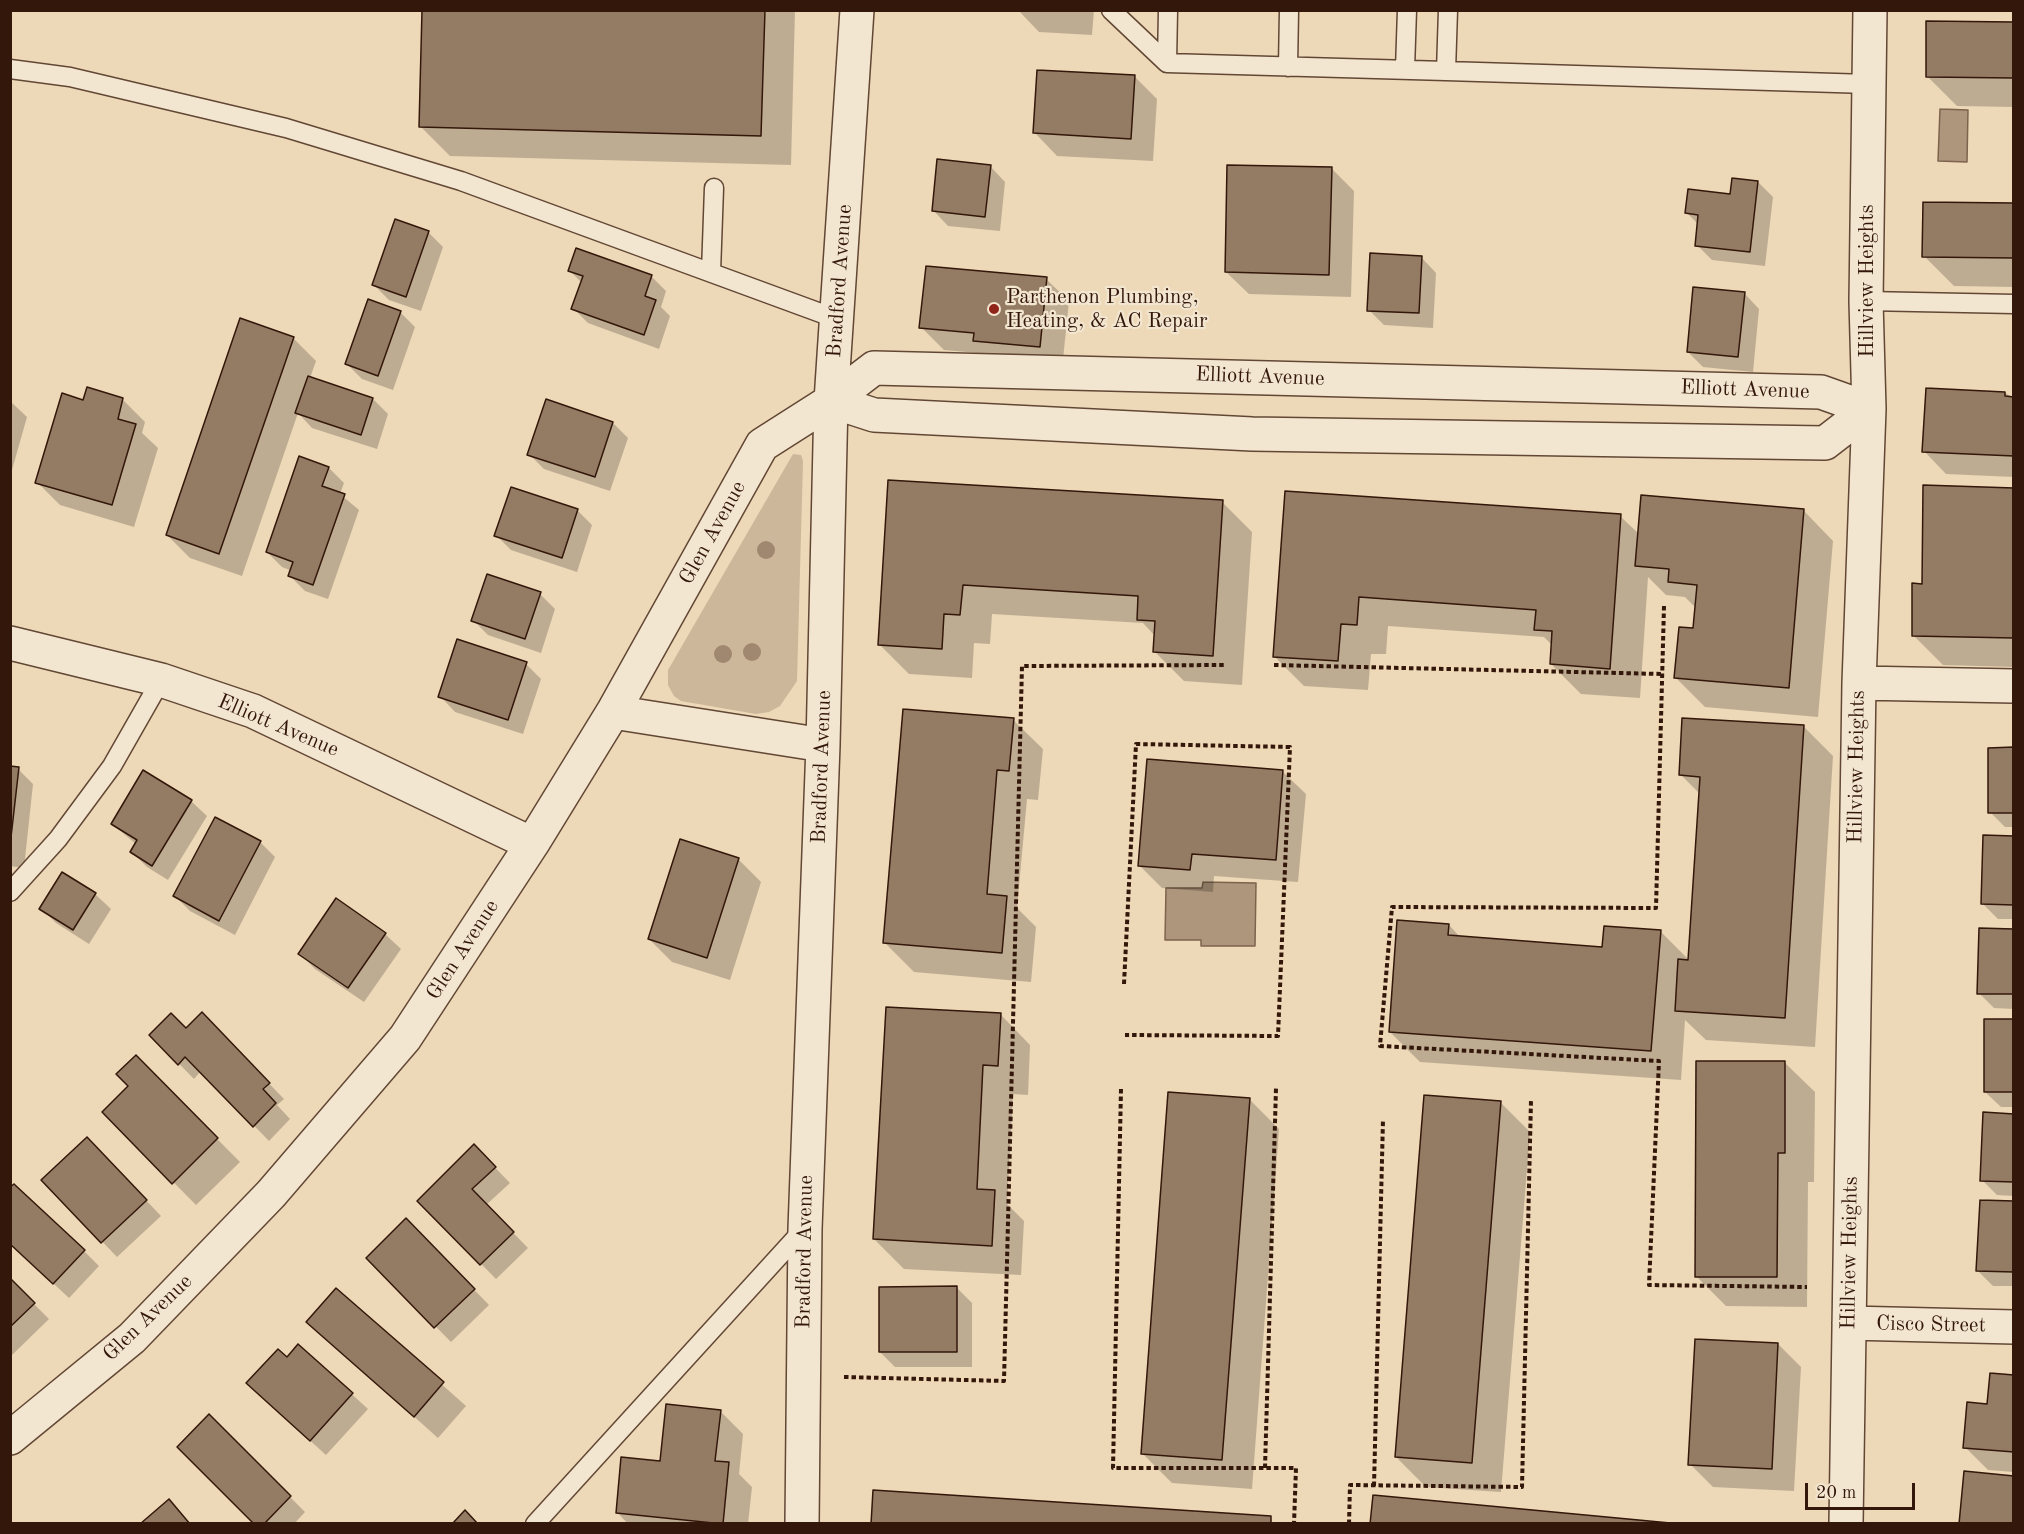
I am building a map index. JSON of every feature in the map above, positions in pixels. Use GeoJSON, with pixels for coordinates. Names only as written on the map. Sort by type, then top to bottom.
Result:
{"type":"FeatureCollection","features":[{"type":"Feature","properties":{"kind":"street","name":"Bradford Avenue"},"geometry":{"type":"LineString","coordinates":[[802,1524],[805,1229],[823,745],[831,401],[857,10]]}},
{"type":"Feature","properties":{"kind":"street","name":"Hillview Heights"},"geometry":{"type":"LineString","coordinates":[[1846,1524],[1858,683],[1869,409],[1866,301],[1870,10]]}},
{"type":"Feature","properties":{"kind":"street","name":"Elliott Avenue"},"geometry":{"type":"LineString","coordinates":[[831,401],[874,368],[1821,392],[1869,409]]}},
{"type":"Feature","properties":{"kind":"street"},"geometry":{"type":"LineString","coordinates":[[831,401],[874,415],[1252,435],[1825,443],[1869,409]]}},
{"type":"Feature","properties":{"kind":"street","name":"Glen Avenue"},"geometry":{"type":"LineString","coordinates":[[10,1438],[132,1338],[271,1194],[405,1038],[532,844],[613,712],[762,445],[831,401]]}},
{"type":"Feature","properties":{"kind":"street","name":"Elliott Avenue"},"geometry":{"type":"LineString","coordinates":[[10,643],[161,680],[253,711],[532,844]]}},
{"type":"Feature","properties":{"kind":"street"},"geometry":{"type":"LineString","coordinates":[[1858,683],[2013,686]]}},
{"type":"Feature","properties":{"kind":"street"},"geometry":{"type":"LineString","coordinates":[[613,712],[823,745]]}},
{"type":"Feature","properties":{"kind":"street","name":"Cisco Street"},"geometry":{"type":"LineString","coordinates":[[1849,1323],[2013,1327]]}},
{"type":"Feature","properties":{"kind":"lane"},"geometry":{"type":"LineString","coordinates":[[1111,10],[1167,63],[1868,84]]}},
{"type":"Feature","properties":{"kind":"lane"},"geometry":{"type":"LineString","coordinates":[[1167,63],[1168,10]]}},
{"type":"Feature","properties":{"kind":"lane"},"geometry":{"type":"LineString","coordinates":[[1288,67],[1289,10]]}},
{"type":"Feature","properties":{"kind":"lane"},"geometry":{"type":"LineString","coordinates":[[1405,69],[1407,10]]}},
{"type":"Feature","properties":{"kind":"lane"},"geometry":{"type":"LineString","coordinates":[[1446,71],[1448,10]]}},
{"type":"Feature","properties":{"kind":"lane"},"geometry":{"type":"LineString","coordinates":[[10,69],[70,77],[286,128],[461,181],[837,319]]}},
{"type":"Feature","properties":{"kind":"lane"},"geometry":{"type":"LineString","coordinates":[[711,272],[714,188]]}},
{"type":"Feature","properties":{"kind":"lane"},"geometry":{"type":"LineString","coordinates":[[1866,301],[2013,304]]}},
{"type":"Feature","properties":{"kind":"lane"},"geometry":{"type":"LineString","coordinates":[[10,892],[58,839],[112,766],[161,680]]}},
{"type":"Feature","properties":{"kind":"lane"},"geometry":{"type":"LineString","coordinates":[[535,1524],[805,1229]]}},
{"type":"Feature","properties":{"kind":"path"},"geometry":{"type":"LineString","coordinates":[[1664,606],[1656,908],[1392,907],[1380,1046],[1659,1061],[1649,1285],[1807,1287]]}},
{"type":"Feature","properties":{"kind":"path"},"geometry":{"type":"LineString","coordinates":[[844,1377],[1004,1381],[1022,666],[1224,665]]}},
{"type":"Feature","properties":{"kind":"path"},"geometry":{"type":"LineString","coordinates":[[1274,665],[1662,674]]}},
{"type":"Feature","properties":{"kind":"path"},"geometry":{"type":"LineString","coordinates":[[1124,984],[1136,744],[1290,747],[1278,1036],[1125,1035]]}},
{"type":"Feature","properties":{"kind":"path"},"geometry":{"type":"LineString","coordinates":[[1265,1468],[1276,1088]]}},
{"type":"Feature","properties":{"kind":"path"},"geometry":{"type":"LineString","coordinates":[[1121,1089],[1113,1468],[1296,1468],[1294,1524]]}},
{"type":"Feature","properties":{"kind":"path"},"geometry":{"type":"LineString","coordinates":[[1348,1524],[1350,1485],[1522,1487],[1531,1100]]}},
{"type":"Feature","properties":{"kind":"path"},"geometry":{"type":"LineString","coordinates":[[1374,1486],[1383,1119]]}},
{"type":"Feature","properties":{"kind":"shaded area"},"geometry":{"type":"Polygon","coordinates":[[[1940,109],[1968,110],[1967,162],[1938,161],[1940,109]]]}},
{"type":"Feature","properties":{"kind":"shaded area"},"geometry":{"type":"Polygon","coordinates":[[[793,454],[801,455],[803,461],[797,681],[780,706],[769,712],[756,714],[681,701],[674,696],[668,685],[668,670],[793,454]]]}},
{"type":"Feature","properties":{"kind":"shaded area"},"geometry":{"type":"Polygon","coordinates":[[[1203,882],[1256,883],[1255,946],[1201,946],[1201,940],[1165,940],[1166,888],[1202,888],[1203,882]]]}},
{"type":"Feature","properties":{"kind":"building"},"geometry":{"type":"Polygon","coordinates":[[[422,10],[765,10],[761,136],[419,127],[422,10]]]}},
{"type":"Feature","properties":{"kind":"building"},"geometry":{"type":"Polygon","coordinates":[[[1926,21],[2014,22],[2014,78],[1926,77],[1926,21]]]}},
{"type":"Feature","properties":{"kind":"building"},"geometry":{"type":"Polygon","coordinates":[[[1037,70],[1135,75],[1131,139],[1033,133],[1037,70]]]}},
{"type":"Feature","properties":{"kind":"building"},"geometry":{"type":"Polygon","coordinates":[[[937,159],[991,165],[985,217],[932,211],[937,159]]]}},
{"type":"Feature","properties":{"kind":"building"},"geometry":{"type":"Polygon","coordinates":[[[1227,165],[1332,167],[1329,275],[1225,272],[1227,165]]]}},
{"type":"Feature","properties":{"kind":"building"},"geometry":{"type":"Polygon","coordinates":[[[1732,178],[1758,181],[1750,252],[1695,246],[1698,215],[1685,213],[1688,189],[1730,194],[1732,178]]]}},
{"type":"Feature","properties":{"kind":"building"},"geometry":{"type":"Polygon","coordinates":[[[1923,202],[2014,203],[2014,258],[1922,257],[1923,202]]]}},
{"type":"Feature","properties":{"kind":"building"},"geometry":{"type":"Polygon","coordinates":[[[395,219],[429,231],[406,297],[372,285],[395,219]]]}},
{"type":"Feature","properties":{"kind":"building"},"geometry":{"type":"Polygon","coordinates":[[[576,248],[652,275],[645,296],[656,300],[644,335],[571,309],[583,276],[568,271],[576,248]]]}},
{"type":"Feature","properties":{"kind":"building"},"geometry":{"type":"Polygon","coordinates":[[[1370,253],[1422,256],[1419,313],[1367,311],[1370,253]]]}},
{"type":"Feature","properties":{"kind":"building"},"geometry":{"type":"Polygon","coordinates":[[[926,266],[1047,277],[1040,347],[973,341],[974,333],[919,328],[926,266]]]}},
{"type":"Feature","properties":{"kind":"building"},"geometry":{"type":"Polygon","coordinates":[[[1693,287],[1745,292],[1738,357],[1687,352],[1693,287]]]}},
{"type":"Feature","properties":{"kind":"building"},"geometry":{"type":"Polygon","coordinates":[[[368,299],[401,311],[378,376],[345,364],[368,299]]]}},
{"type":"Feature","properties":{"kind":"building"},"geometry":{"type":"Polygon","coordinates":[[[240,318],[294,337],[219,554],[166,535],[240,318]]]}},
{"type":"Feature","properties":{"kind":"building"},"geometry":{"type":"Polygon","coordinates":[[[308,376],[373,398],[361,435],[295,413],[308,376]]]}},
{"type":"Feature","properties":{"kind":"building"},"geometry":{"type":"Polygon","coordinates":[[[87,387],[123,398],[118,419],[136,424],[112,505],[35,483],[62,393],[83,400],[87,387]]]}},
{"type":"Feature","properties":{"kind":"building"},"geometry":{"type":"Polygon","coordinates":[[[1926,388],[2005,392],[2005,396],[2014,397],[2014,456],[1922,452],[1926,388]]]}},
{"type":"Feature","properties":{"kind":"building"},"geometry":{"type":"Polygon","coordinates":[[[546,399],[613,422],[595,477],[527,455],[546,399]]]}},
{"type":"Feature","properties":{"kind":"building"},"geometry":{"type":"Polygon","coordinates":[[[299,456],[329,467],[322,486],[345,494],[313,585],[288,576],[293,562],[266,552],[299,456]]]}},
{"type":"Feature","properties":{"kind":"building"},"geometry":{"type":"Polygon","coordinates":[[[888,480],[1223,500],[1213,656],[1153,652],[1155,621],[1137,620],[1138,596],[963,585],[960,615],[944,614],[942,649],[878,645],[888,480]]]}},
{"type":"Feature","properties":{"kind":"building"},"geometry":{"type":"Polygon","coordinates":[[[1923,485],[2014,488],[2014,638],[1912,636],[1912,583],[1922,584],[1923,485]]]}},
{"type":"Feature","properties":{"kind":"building"},"geometry":{"type":"Polygon","coordinates":[[[511,487],[578,509],[562,558],[494,536],[511,487]]]}},
{"type":"Feature","properties":{"kind":"building"},"geometry":{"type":"Polygon","coordinates":[[[1285,491],[1621,514],[1610,669],[1550,664],[1552,631],[1534,630],[1536,610],[1359,597],[1357,625],[1341,624],[1338,661],[1273,657],[1285,491]]]}},
{"type":"Feature","properties":{"kind":"building"},"geometry":{"type":"Polygon","coordinates":[[[1641,495],[1804,509],[1789,688],[1674,678],[1679,627],[1693,628],[1697,585],[1668,582],[1669,569],[1635,566],[1641,495]]]}},
{"type":"Feature","properties":{"kind":"building"},"geometry":{"type":"Polygon","coordinates":[[[487,574],[541,592],[525,639],[471,621],[487,574]]]}},
{"type":"Feature","properties":{"kind":"building"},"geometry":{"type":"Polygon","coordinates":[[[457,639],[527,662],[508,720],[438,697],[457,639]]]}},
{"type":"Feature","properties":{"kind":"building"},"geometry":{"type":"Polygon","coordinates":[[[903,709],[1014,718],[1009,771],[997,770],[987,894],[1007,896],[1002,953],[883,943],[903,709]]]}},
{"type":"Feature","properties":{"kind":"building"},"geometry":{"type":"Polygon","coordinates":[[[1682,718],[1804,725],[1785,1018],[1675,1011],[1678,959],[1688,960],[1700,777],[1679,775],[1682,718]]]}},
{"type":"Feature","properties":{"kind":"building"},"geometry":{"type":"Polygon","coordinates":[[[2014,747],[2014,813],[1988,813],[1988,748],[2014,747]]]}},
{"type":"Feature","properties":{"kind":"building"},"geometry":{"type":"Polygon","coordinates":[[[1147,759],[1283,770],[1276,860],[1192,854],[1190,870],[1138,866],[1147,759]]]}},
{"type":"Feature","properties":{"kind":"building"},"geometry":{"type":"Polygon","coordinates":[[[10,766],[19,767],[10,846],[10,766]]]}},
{"type":"Feature","properties":{"kind":"building"},"geometry":{"type":"Polygon","coordinates":[[[143,770],[192,800],[152,866],[130,852],[137,840],[111,824],[143,770]]]}},
{"type":"Feature","properties":{"kind":"building"},"geometry":{"type":"Polygon","coordinates":[[[215,817],[261,841],[219,921],[173,896],[215,817]]]}},
{"type":"Feature","properties":{"kind":"building"},"geometry":{"type":"Polygon","coordinates":[[[1983,835],[2014,836],[2014,905],[1981,904],[1983,835]]]}},
{"type":"Feature","properties":{"kind":"building"},"geometry":{"type":"Polygon","coordinates":[[[680,839],[739,858],[707,958],[648,939],[680,839]]]}},
{"type":"Feature","properties":{"kind":"building"},"geometry":{"type":"Polygon","coordinates":[[[62,872],[96,893],[73,930],[39,909],[62,872]]]}},
{"type":"Feature","properties":{"kind":"building"},"geometry":{"type":"Polygon","coordinates":[[[336,898],[386,933],[348,988],[298,954],[336,898]]]}},
{"type":"Feature","properties":{"kind":"building"},"geometry":{"type":"Polygon","coordinates":[[[1397,920],[1449,924],[1448,935],[1602,947],[1604,926],[1661,930],[1651,1051],[1389,1032],[1397,920]]]}},
{"type":"Feature","properties":{"kind":"building"},"geometry":{"type":"Polygon","coordinates":[[[1979,928],[2014,929],[2014,994],[1977,994],[1979,928]]]}},
{"type":"Feature","properties":{"kind":"building"},"geometry":{"type":"Polygon","coordinates":[[[886,1007],[1001,1013],[998,1066],[983,1065],[977,1189],[995,1190],[992,1246],[873,1239],[886,1007]]]}},
{"type":"Feature","properties":{"kind":"building"},"geometry":{"type":"Polygon","coordinates":[[[202,1012],[270,1083],[263,1089],[276,1103],[253,1127],[185,1057],[178,1065],[149,1035],[171,1013],[186,1028],[202,1012]]]}},
{"type":"Feature","properties":{"kind":"building"},"geometry":{"type":"Polygon","coordinates":[[[1984,1019],[2014,1019],[2014,1092],[1984,1092],[1984,1019]]]}},
{"type":"Feature","properties":{"kind":"building"},"geometry":{"type":"Polygon","coordinates":[[[136,1055],[218,1138],[172,1184],[102,1112],[128,1086],[116,1074],[136,1055]]]}},
{"type":"Feature","properties":{"kind":"building"},"geometry":{"type":"Polygon","coordinates":[[[1696,1061],[1785,1061],[1785,1153],[1778,1153],[1777,1277],[1695,1277],[1696,1061]]]}},
{"type":"Feature","properties":{"kind":"building"},"geometry":{"type":"Polygon","coordinates":[[[1168,1092],[1250,1098],[1222,1460],[1141,1454],[1168,1092]]]}},
{"type":"Feature","properties":{"kind":"building"},"geometry":{"type":"Polygon","coordinates":[[[1424,1095],[1501,1101],[1472,1463],[1395,1457],[1424,1095]]]}},
{"type":"Feature","properties":{"kind":"building"},"geometry":{"type":"Polygon","coordinates":[[[1983,1112],[2014,1114],[2014,1182],[1980,1181],[1983,1112]]]}},
{"type":"Feature","properties":{"kind":"building"},"geometry":{"type":"Polygon","coordinates":[[[87,1137],[147,1200],[101,1243],[41,1180],[87,1137]]]}},
{"type":"Feature","properties":{"kind":"building"},"geometry":{"type":"Polygon","coordinates":[[[474,1144],[496,1167],[472,1189],[514,1232],[480,1265],[417,1201],[474,1144]]]}},
{"type":"Feature","properties":{"kind":"building"},"geometry":{"type":"Polygon","coordinates":[[[14,1184],[85,1250],[53,1284],[10,1244],[10,1187],[14,1184]]]}},
{"type":"Feature","properties":{"kind":"building"},"geometry":{"type":"Polygon","coordinates":[[[1980,1200],[2014,1201],[2014,1272],[1976,1271],[1980,1200]]]}},
{"type":"Feature","properties":{"kind":"building"},"geometry":{"type":"Polygon","coordinates":[[[406,1218],[475,1289],[434,1328],[366,1258],[406,1218]]]}},
{"type":"Feature","properties":{"kind":"building"},"geometry":{"type":"Polygon","coordinates":[[[10,1278],[35,1303],[10,1327],[10,1278]]]}},
{"type":"Feature","properties":{"kind":"building"},"geometry":{"type":"Polygon","coordinates":[[[957,1286],[957,1352],[879,1352],[879,1287],[957,1286]]]}},
{"type":"Feature","properties":{"kind":"building"},"geometry":{"type":"Polygon","coordinates":[[[336,1288],[444,1382],[414,1417],[306,1322],[336,1288]]]}},
{"type":"Feature","properties":{"kind":"building"},"geometry":{"type":"Polygon","coordinates":[[[1695,1339],[1778,1343],[1772,1469],[1688,1465],[1695,1339]]]}},
{"type":"Feature","properties":{"kind":"building"},"geometry":{"type":"Polygon","coordinates":[[[298,1344],[353,1393],[310,1441],[246,1383],[278,1349],[287,1357],[298,1344]]]}},
{"type":"Feature","properties":{"kind":"building"},"geometry":{"type":"Polygon","coordinates":[[[1990,1373],[2014,1375],[2014,1452],[1963,1448],[1967,1402],[1987,1404],[1990,1373]]]}},
{"type":"Feature","properties":{"kind":"building"},"geometry":{"type":"Polygon","coordinates":[[[666,1404],[721,1410],[715,1461],[729,1462],[723,1524],[616,1513],[621,1457],[660,1461],[666,1404]]]}},
{"type":"Feature","properties":{"kind":"building"},"geometry":{"type":"Polygon","coordinates":[[[209,1414],[291,1496],[264,1524],[254,1524],[177,1447],[209,1414]]]}},
{"type":"Feature","properties":{"kind":"building"},"geometry":{"type":"Polygon","coordinates":[[[1964,1471],[2014,1476],[2014,1524],[1959,1524],[1964,1471]]]}},
{"type":"Feature","properties":{"kind":"building"},"geometry":{"type":"Polygon","coordinates":[[[873,1490],[1271,1516],[1271,1524],[871,1524],[873,1490]]]}},
{"type":"Feature","properties":{"kind":"building"},"geometry":{"type":"Polygon","coordinates":[[[1373,1495],[1681,1524],[1370,1524],[1373,1495]]]}},
{"type":"Feature","properties":{"kind":"building"},"geometry":{"type":"Polygon","coordinates":[[[169,1499],[190,1524],[140,1524],[169,1499]]]}},
{"type":"Feature","properties":{"kind":"building"},"geometry":{"type":"Polygon","coordinates":[[[465,1510],[478,1524],[452,1524],[465,1510]]]}},
{"type":"Feature","properties":{"kind":"place","name":"Parthenon Plumbing, Heating, & AC Repair"},"geometry":{"type":"Point","coordinates":[994,309]}}]}
